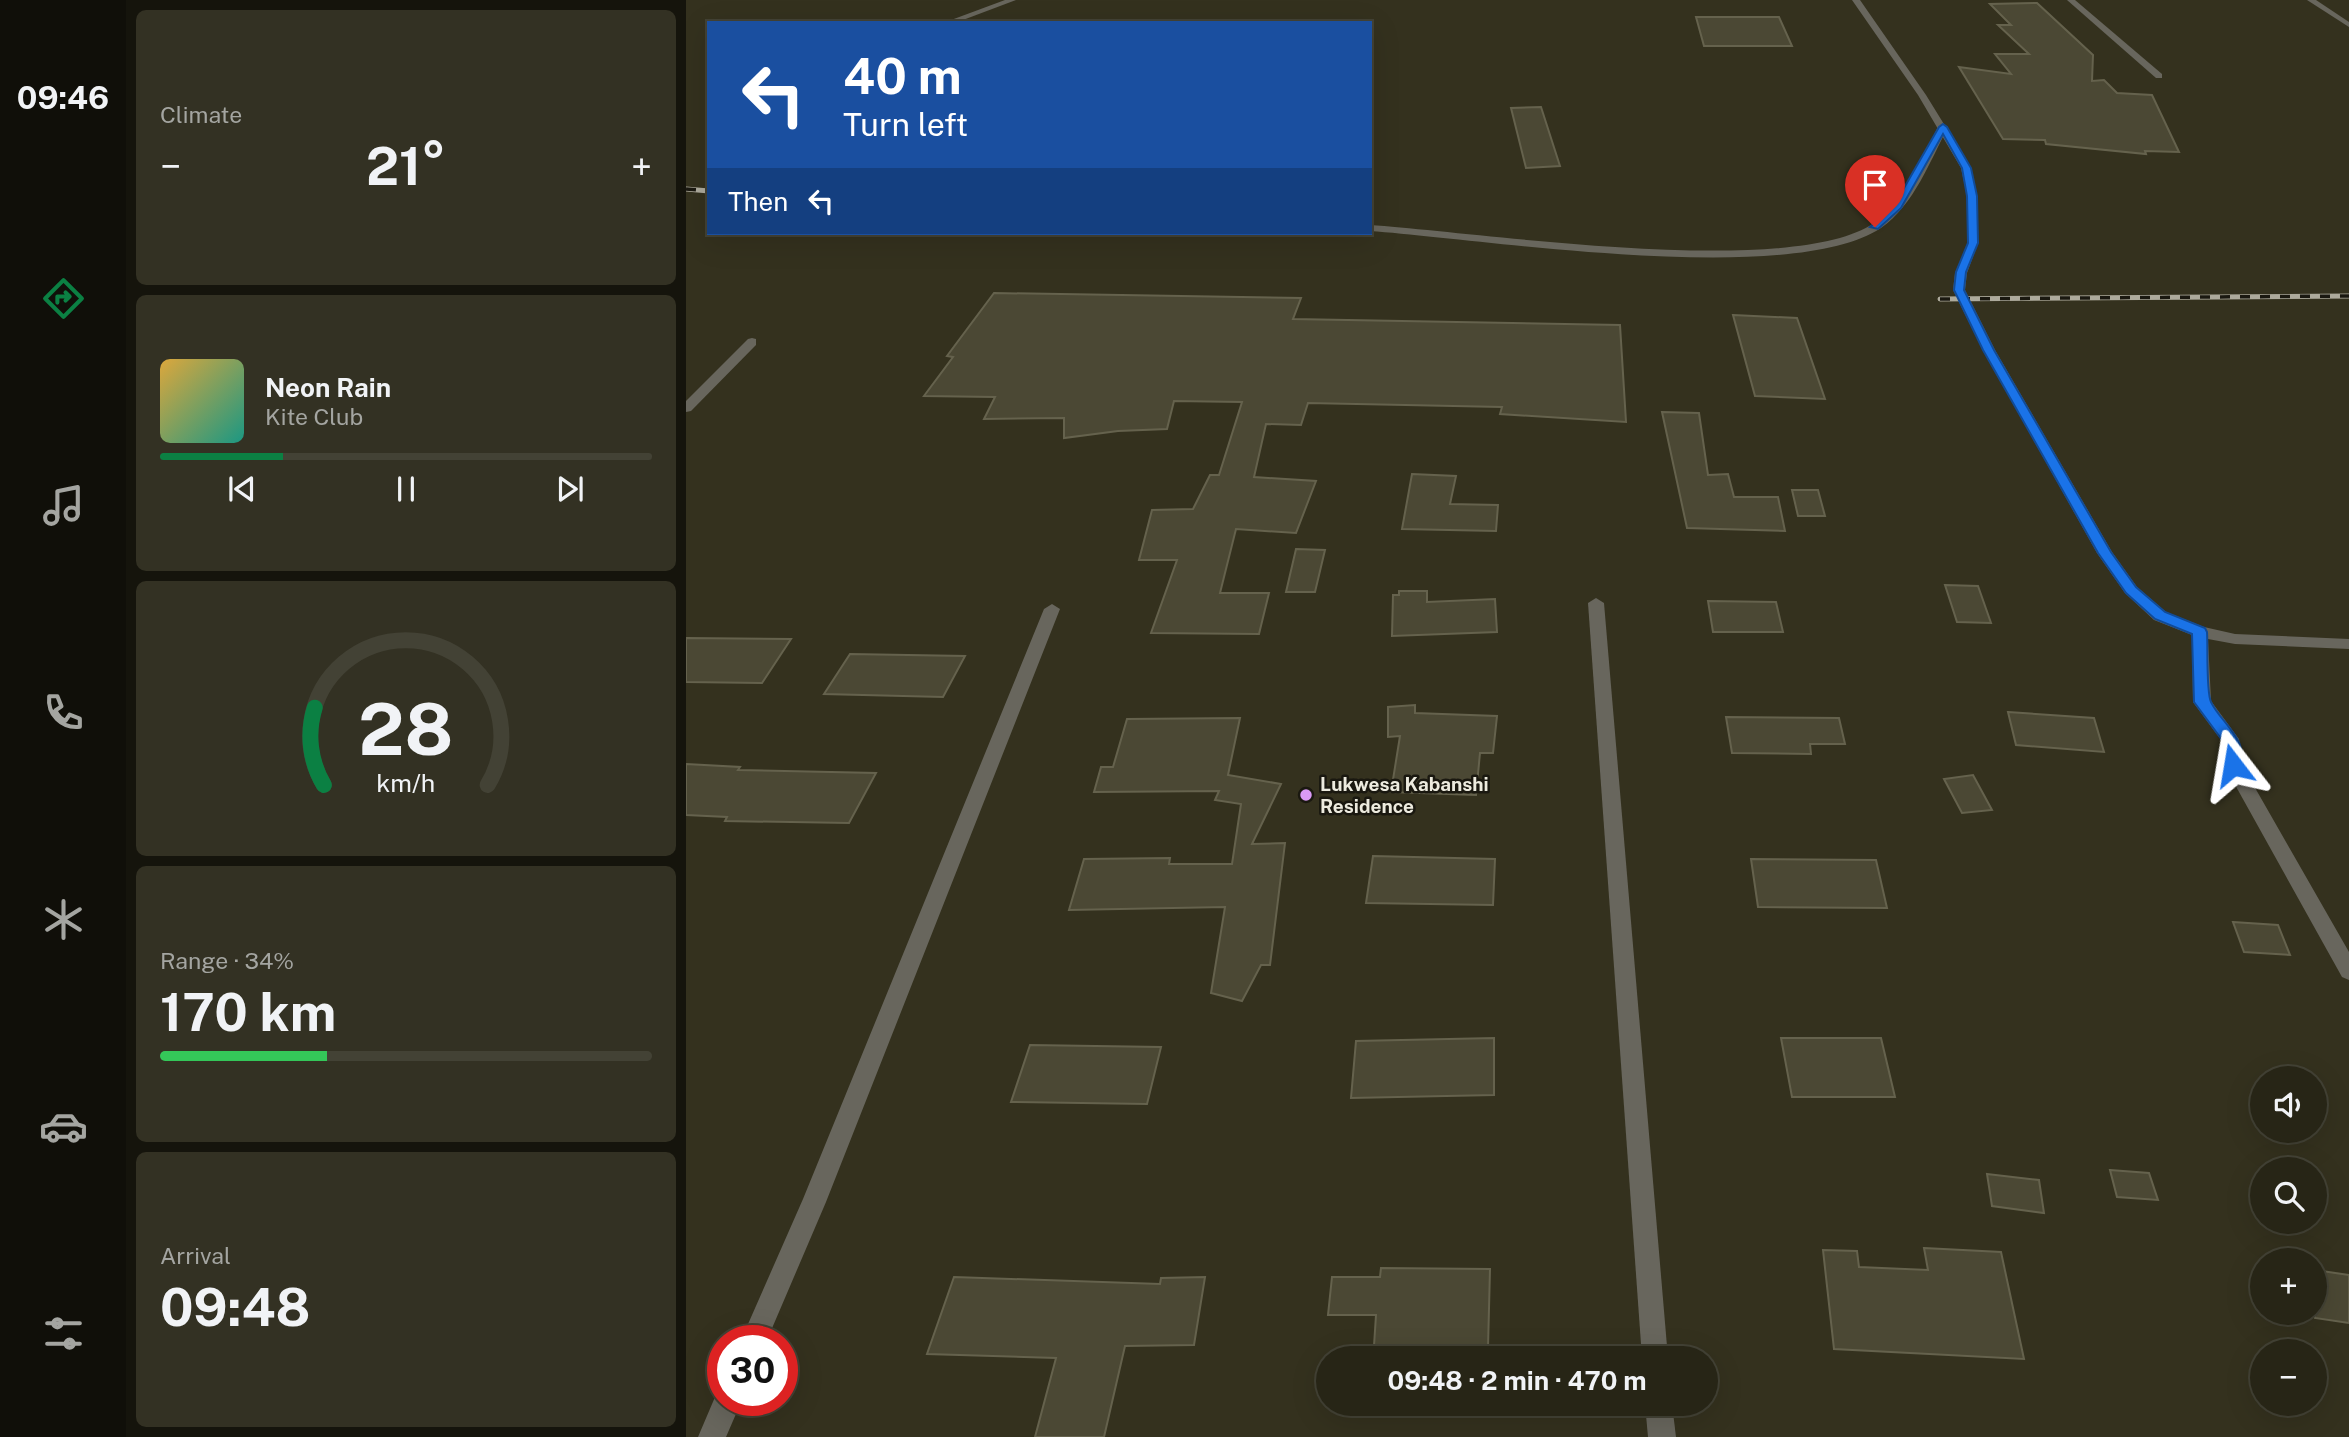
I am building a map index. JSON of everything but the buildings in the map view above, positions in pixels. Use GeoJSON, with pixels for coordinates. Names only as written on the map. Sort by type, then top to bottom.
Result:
{"type":"FeatureCollection","features":[{"type":"Feature","properties":{"kind":"street"},"geometry":{"type":"LineString","coordinates":[[953,21],[1013,0]]}},
{"type":"Feature","properties":{"kind":"street"},"geometry":{"type":"LineString","coordinates":[[1856,0],[1943,127],[1966,168],[1972,196],[1973,243],[1961,272],[1959,290],[1989,350],[2105,553],[2131,590],[2160,616],[2200,632],[2269,642],[2349,644]]}},
{"type":"Feature","properties":{"kind":"street"},"geometry":{"type":"LineString","coordinates":[[2071,0],[2159,76]]}},
{"type":"Feature","properties":{"kind":"street"},"geometry":{"type":"LineString","coordinates":[[2311,0],[2349,25]]}},
{"type":"Feature","properties":{"kind":"street"},"geometry":{"type":"LineString","coordinates":[[1372,228],[1667,251],[1737,253],[1808,248],[1849,239],[1875,227],[1897,208],[1943,127]]}},
{"type":"Feature","properties":{"kind":"street"},"geometry":{"type":"LineString","coordinates":[[686,408],[752,342]]}},
{"type":"Feature","properties":{"kind":"street"},"geometry":{"type":"LineString","coordinates":[[1595,603],[1654,1346]]}},
{"type":"Feature","properties":{"kind":"street"},"geometry":{"type":"LineString","coordinates":[[761,1325],[820,1190],[1052,609]]}},
{"type":"Feature","properties":{"kind":"street"},"geometry":{"type":"LineString","coordinates":[[2200,632],[2202,702],[2230,739],[2233,765],[2349,971]]}},
{"type":"Feature","properties":{"kind":"street"},"geometry":{"type":"LineString","coordinates":[[712,1437],[722,1416]]}},
{"type":"Feature","properties":{"kind":"street"},"geometry":{"type":"LineString","coordinates":[[1660,1416],[1662,1437]]}},
{"type":"Feature","properties":{"kind":"railway"},"geometry":{"type":"LineString","coordinates":[[686,189],[707,191]]}},
{"type":"Feature","properties":{"kind":"railway"},"geometry":{"type":"LineString","coordinates":[[1940,299],[2349,296]]}},
{"type":"Feature","properties":{"kind":"place","name":"Lukwesa Kabanshi Residence"},"geometry":{"type":"Point","coordinates":[1306,795]}},
{"type":"Feature","properties":{"kind":"route"},"geometry":{"type":"LineString","coordinates":[[1875,227],[1897,208],[1943,127],[1966,168],[1972,196],[1973,243],[1961,272],[1959,290],[1989,350],[2105,553],[2131,590],[2160,616],[2200,632],[2202,702],[2230,739],[2233,765]]}}]}
